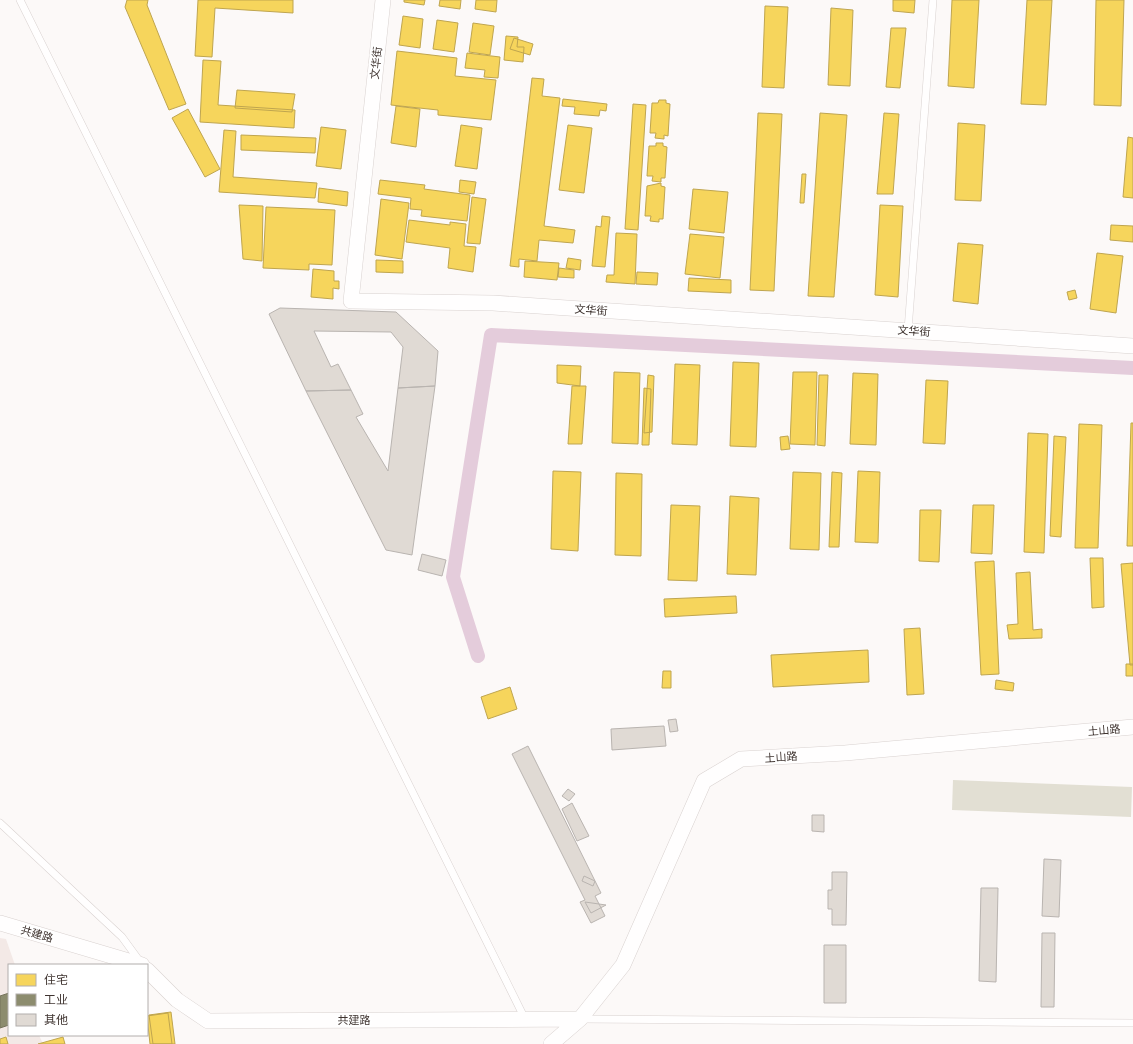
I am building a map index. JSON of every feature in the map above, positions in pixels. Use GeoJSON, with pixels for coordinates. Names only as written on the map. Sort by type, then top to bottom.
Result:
{"type":"FeatureCollection","features":[{"type":"Feature","properties":{"kind":"street","name":"文华街"},"geometry":{"type":"LineString","coordinates":[[383,0],[351,301],[493,303],[1133,346]]}},
{"type":"Feature","properties":{"kind":"street","name":"土山路"},"geometry":{"type":"LineString","coordinates":[[551,1044],[580,1019],[623,964],[704,781],[741,759],[845,753],[1133,727]]}},
{"type":"Feature","properties":{"kind":"street","name":"共建路"},"geometry":{"type":"LineString","coordinates":[[0,923],[139,964]]}},
{"type":"Feature","properties":{"kind":"street","name":"共建路"},"geometry":{"type":"LineString","coordinates":[[148,971],[177,1000],[208,1021],[580,1019]]}},
{"type":"Feature","properties":{"kind":"lane"},"geometry":{"type":"LineString","coordinates":[[20,0],[525,1019]]}},
{"type":"Feature","properties":{"kind":"lane"},"geometry":{"type":"LineString","coordinates":[[908,330],[933,0]]}},
{"type":"Feature","properties":{"kind":"lane"},"geometry":{"type":"LineString","coordinates":[[0,823],[122,937],[141,964]]}},
{"type":"Feature","properties":{"kind":"lane"},"geometry":{"type":"LineString","coordinates":[[580,1019],[1133,1022]]}},
{"type":"Feature","properties":{"kind":"shaded area"},"geometry":{"type":"Polygon","coordinates":[[[953,780],[1132,787],[1131,817],[952,810],[953,780]]]}},
{"type":"Feature","properties":{"kind":"shaded area"},"geometry":{"type":"Polygon","coordinates":[[[0,938],[6,939],[15,964],[8,964],[8,1036],[39,1036],[43,1044],[0,1044],[0,938]]]}},
{"type":"Feature","properties":{"kind":"building: 住宅"},"geometry":{"type":"Polygon","coordinates":[[[127,0],[148,0],[147,5],[186,104],[169,110],[125,7],[127,0]]]}},
{"type":"Feature","properties":{"kind":"building: 住宅"},"geometry":{"type":"Polygon","coordinates":[[[198,0],[293,0],[293,13],[215,8],[212,57],[195,56],[198,0]]]}},
{"type":"Feature","properties":{"kind":"building: 住宅"},"geometry":{"type":"Polygon","coordinates":[[[404,0],[425,0],[424,5],[404,2],[404,0]]]}},
{"type":"Feature","properties":{"kind":"building: 住宅"},"geometry":{"type":"Polygon","coordinates":[[[440,0],[461,0],[460,9],[439,6],[440,0]]]}},
{"type":"Feature","properties":{"kind":"building: 住宅"},"geometry":{"type":"Polygon","coordinates":[[[476,0],[497,0],[496,12],[475,9],[476,0]]]}},
{"type":"Feature","properties":{"kind":"building: 住宅"},"geometry":{"type":"Polygon","coordinates":[[[893,0],[915,0],[914,13],[893,11],[893,0]]]}},
{"type":"Feature","properties":{"kind":"building: 住宅"},"geometry":{"type":"Polygon","coordinates":[[[952,0],[979,0],[974,88],[948,86],[952,0]]]}},
{"type":"Feature","properties":{"kind":"building: 住宅"},"geometry":{"type":"Polygon","coordinates":[[[1027,0],[1052,0],[1046,105],[1021,104],[1027,0]]]}},
{"type":"Feature","properties":{"kind":"building: 住宅"},"geometry":{"type":"Polygon","coordinates":[[[1096,0],[1124,0],[1121,106],[1094,105],[1096,0]]]}},
{"type":"Feature","properties":{"kind":"building: 住宅"},"geometry":{"type":"Polygon","coordinates":[[[765,6],[788,7],[784,88],[762,87],[765,6]]]}},
{"type":"Feature","properties":{"kind":"building: 住宅"},"geometry":{"type":"Polygon","coordinates":[[[831,8],[853,10],[850,86],[828,85],[831,8]]]}},
{"type":"Feature","properties":{"kind":"building: 住宅"},"geometry":{"type":"Polygon","coordinates":[[[403,16],[423,19],[420,48],[399,45],[403,16]]]}},
{"type":"Feature","properties":{"kind":"building: 住宅"},"geometry":{"type":"Polygon","coordinates":[[[437,20],[458,23],[454,52],[433,49],[437,20]]]}},
{"type":"Feature","properties":{"kind":"building: 住宅"},"geometry":{"type":"Polygon","coordinates":[[[473,23],[494,26],[490,55],[469,52],[473,23]]]}},
{"type":"Feature","properties":{"kind":"building: 住宅"},"geometry":{"type":"Polygon","coordinates":[[[891,28],[906,28],[900,88],[886,87],[891,28]]]}},
{"type":"Feature","properties":{"kind":"building: 住宅"},"geometry":{"type":"Polygon","coordinates":[[[506,36],[518,37],[517,47],[524,47],[523,62],[504,60],[506,36]]]}},
{"type":"Feature","properties":{"kind":"building: 住宅"},"geometry":{"type":"Polygon","coordinates":[[[514,38],[533,44],[530,55],[510,49],[514,38]]]}},
{"type":"Feature","properties":{"kind":"building: 住宅"},"geometry":{"type":"Polygon","coordinates":[[[397,51],[457,58],[455,76],[496,80],[491,120],[438,115],[438,110],[391,105],[397,51]]]}},
{"type":"Feature","properties":{"kind":"building: 住宅"},"geometry":{"type":"Polygon","coordinates":[[[467,53],[500,57],[498,78],[484,77],[485,70],[465,68],[467,53]]]}},
{"type":"Feature","properties":{"kind":"building: 住宅"},"geometry":{"type":"Polygon","coordinates":[[[203,60],[221,61],[218,105],[295,110],[294,128],[200,122],[203,60]]]}},
{"type":"Feature","properties":{"kind":"building: 住宅"},"geometry":{"type":"Polygon","coordinates":[[[532,78],[544,79],[542,96],[560,98],[544,226],[575,230],[573,243],[539,240],[537,261],[519,259],[519,267],[510,266],[532,78]]]}},
{"type":"Feature","properties":{"kind":"building: 住宅"},"geometry":{"type":"Polygon","coordinates":[[[237,90],[295,94],[292,112],[235,108],[237,90]]]}},
{"type":"Feature","properties":{"kind":"building: 住宅"},"geometry":{"type":"Polygon","coordinates":[[[563,99],[607,104],[606,111],[600,110],[599,116],[574,114],[575,107],[562,106],[563,99]]]}},
{"type":"Feature","properties":{"kind":"building: 住宅"},"geometry":{"type":"Polygon","coordinates":[[[659,100],[666,100],[666,103],[670,104],[668,136],[664,135],[664,139],[655,138],[656,133],[650,133],[652,103],[658,103],[659,100]]]}},
{"type":"Feature","properties":{"kind":"building: 住宅"},"geometry":{"type":"Polygon","coordinates":[[[633,104],[646,105],[638,230],[625,229],[633,104]]]}},
{"type":"Feature","properties":{"kind":"building: 住宅"},"geometry":{"type":"Polygon","coordinates":[[[396,106],[420,109],[416,147],[391,143],[396,106]]]}},
{"type":"Feature","properties":{"kind":"building: 住宅"},"geometry":{"type":"Polygon","coordinates":[[[188,109],[220,169],[205,177],[172,118],[188,109]]]}},
{"type":"Feature","properties":{"kind":"building: 住宅"},"geometry":{"type":"Polygon","coordinates":[[[758,113],[782,114],[774,291],[750,290],[758,113]]]}},
{"type":"Feature","properties":{"kind":"building: 住宅"},"geometry":{"type":"Polygon","coordinates":[[[820,113],[847,115],[834,297],[808,296],[820,113]]]}},
{"type":"Feature","properties":{"kind":"building: 住宅"},"geometry":{"type":"Polygon","coordinates":[[[884,113],[899,114],[893,194],[877,194],[884,113]]]}},
{"type":"Feature","properties":{"kind":"building: 住宅"},"geometry":{"type":"Polygon","coordinates":[[[958,123],[985,125],[981,201],[955,200],[958,123]]]}},
{"type":"Feature","properties":{"kind":"building: 住宅"},"geometry":{"type":"Polygon","coordinates":[[[461,125],[482,128],[477,169],[455,166],[461,125]]]}},
{"type":"Feature","properties":{"kind":"building: 住宅"},"geometry":{"type":"Polygon","coordinates":[[[568,125],[592,128],[584,193],[559,190],[568,125]]]}},
{"type":"Feature","properties":{"kind":"building: 住宅"},"geometry":{"type":"Polygon","coordinates":[[[321,127],[346,130],[341,169],[316,166],[321,127]]]}},
{"type":"Feature","properties":{"kind":"building: 住宅"},"geometry":{"type":"Polygon","coordinates":[[[224,130],[236,131],[233,177],[317,183],[315,198],[219,192],[224,130]]]}},
{"type":"Feature","properties":{"kind":"building: 住宅"},"geometry":{"type":"Polygon","coordinates":[[[241,135],[316,138],[315,153],[241,150],[241,135]]]}},
{"type":"Feature","properties":{"kind":"building: 住宅"},"geometry":{"type":"Polygon","coordinates":[[[1128,137],[1133,138],[1133,198],[1123,197],[1128,137]]]}},
{"type":"Feature","properties":{"kind":"building: 住宅"},"geometry":{"type":"Polygon","coordinates":[[[656,143],[663,143],[663,146],[667,147],[665,178],[661,178],[661,182],[652,181],[653,176],[647,176],[649,146],[656,146],[656,143]]]}},
{"type":"Feature","properties":{"kind":"building: 住宅"},"geometry":{"type":"Polygon","coordinates":[[[802,174],[806,174],[804,203],[800,203],[802,174]]]}},
{"type":"Feature","properties":{"kind":"building: 住宅"},"geometry":{"type":"Polygon","coordinates":[[[380,180],[425,185],[424,189],[470,195],[467,221],[421,216],[422,210],[410,209],[411,198],[378,194],[380,180]]]}},
{"type":"Feature","properties":{"kind":"building: 住宅"},"geometry":{"type":"Polygon","coordinates":[[[460,180],[476,182],[474,194],[459,192],[460,180]]]}},
{"type":"Feature","properties":{"kind":"building: 住宅"},"geometry":{"type":"Polygon","coordinates":[[[661,183],[661,186],[665,187],[663,219],[659,219],[659,222],[650,221],[651,216],[645,216],[647,186],[661,183]]]}},
{"type":"Feature","properties":{"kind":"building: 住宅"},"geometry":{"type":"Polygon","coordinates":[[[319,188],[348,192],[347,206],[318,202],[319,188]]]}},
{"type":"Feature","properties":{"kind":"building: 住宅"},"geometry":{"type":"Polygon","coordinates":[[[693,189],[728,192],[724,233],[689,229],[693,189]]]}},
{"type":"Feature","properties":{"kind":"building: 住宅"},"geometry":{"type":"Polygon","coordinates":[[[472,197],[486,199],[480,244],[467,243],[472,197]]]}},
{"type":"Feature","properties":{"kind":"building: 住宅"},"geometry":{"type":"Polygon","coordinates":[[[381,199],[409,203],[402,259],[375,255],[381,199]]]}},
{"type":"Feature","properties":{"kind":"building: 住宅"},"geometry":{"type":"Polygon","coordinates":[[[239,205],[263,206],[262,261],[243,259],[239,205]]]}},
{"type":"Feature","properties":{"kind":"building: 住宅"},"geometry":{"type":"Polygon","coordinates":[[[880,205],[903,206],[898,297],[875,295],[880,205]]]}},
{"type":"Feature","properties":{"kind":"building: 住宅"},"geometry":{"type":"Polygon","coordinates":[[[266,207],[335,210],[332,265],[309,264],[309,270],[263,268],[266,207]]]}},
{"type":"Feature","properties":{"kind":"building: 住宅"},"geometry":{"type":"Polygon","coordinates":[[[602,216],[610,217],[605,267],[592,266],[596,226],[601,227],[602,216]]]}},
{"type":"Feature","properties":{"kind":"building: 住宅"},"geometry":{"type":"Polygon","coordinates":[[[409,220],[450,225],[450,222],[466,224],[464,246],[476,247],[473,272],[448,268],[450,248],[406,242],[409,220]]]}},
{"type":"Feature","properties":{"kind":"building: 住宅"},"geometry":{"type":"Polygon","coordinates":[[[1111,225],[1133,226],[1133,242],[1110,240],[1111,225]]]}},
{"type":"Feature","properties":{"kind":"building: 住宅"},"geometry":{"type":"Polygon","coordinates":[[[616,233],[637,234],[635,284],[606,282],[607,275],[614,275],[616,233]]]}},
{"type":"Feature","properties":{"kind":"building: 住宅"},"geometry":{"type":"Polygon","coordinates":[[[690,234],[724,237],[720,278],[685,274],[690,234]]]}},
{"type":"Feature","properties":{"kind":"building: 住宅"},"geometry":{"type":"Polygon","coordinates":[[[958,243],[983,245],[978,304],[953,301],[958,243]]]}},
{"type":"Feature","properties":{"kind":"building: 住宅"},"geometry":{"type":"Polygon","coordinates":[[[1097,253],[1123,256],[1116,313],[1090,309],[1097,253]]]}},
{"type":"Feature","properties":{"kind":"building: 住宅"},"geometry":{"type":"Polygon","coordinates":[[[568,258],[581,260],[580,270],[566,268],[568,258]]]}},
{"type":"Feature","properties":{"kind":"building: 住宅"},"geometry":{"type":"Polygon","coordinates":[[[376,260],[403,261],[403,273],[376,272],[376,260]]]}},
{"type":"Feature","properties":{"kind":"building: 住宅"},"geometry":{"type":"Polygon","coordinates":[[[525,261],[559,263],[557,280],[524,277],[525,261]]]}},
{"type":"Feature","properties":{"kind":"building: 住宅"},"geometry":{"type":"Polygon","coordinates":[[[559,268],[574,270],[574,278],[558,277],[559,268]]]}},
{"type":"Feature","properties":{"kind":"building: 住宅"},"geometry":{"type":"Polygon","coordinates":[[[313,269],[334,271],[334,281],[339,281],[339,289],[333,288],[333,299],[311,297],[313,269]]]}},
{"type":"Feature","properties":{"kind":"building: 住宅"},"geometry":{"type":"Polygon","coordinates":[[[637,272],[658,273],[657,285],[636,284],[637,272]]]}},
{"type":"Feature","properties":{"kind":"building: 住宅"},"geometry":{"type":"Polygon","coordinates":[[[689,278],[731,280],[731,293],[688,291],[689,278]]]}},
{"type":"Feature","properties":{"kind":"building: 住宅"},"geometry":{"type":"Polygon","coordinates":[[[1075,290],[1077,298],[1069,300],[1067,292],[1075,290]]]}},
{"type":"Feature","properties":{"kind":"building: 住宅"},"geometry":{"type":"Polygon","coordinates":[[[733,362],[759,363],[756,447],[730,446],[733,362]]]}},
{"type":"Feature","properties":{"kind":"building: 住宅"},"geometry":{"type":"Polygon","coordinates":[[[675,364],[700,365],[697,445],[672,444],[675,364]]]}},
{"type":"Feature","properties":{"kind":"building: 住宅"},"geometry":{"type":"Polygon","coordinates":[[[557,365],[581,366],[580,386],[557,383],[557,365]]]}},
{"type":"Feature","properties":{"kind":"building: 住宅"},"geometry":{"type":"Polygon","coordinates":[[[614,372],[640,373],[638,444],[612,443],[614,372]]]}},
{"type":"Feature","properties":{"kind":"building: 住宅"},"geometry":{"type":"Polygon","coordinates":[[[793,372],[817,372],[815,445],[790,444],[793,372]]]}},
{"type":"Feature","properties":{"kind":"building: 住宅"},"geometry":{"type":"Polygon","coordinates":[[[853,373],[878,374],[876,445],[850,444],[853,373]]]}},
{"type":"Feature","properties":{"kind":"building: 住宅"},"geometry":{"type":"Polygon","coordinates":[[[648,375],[654,376],[652,432],[644,433],[648,375]]]}},
{"type":"Feature","properties":{"kind":"building: 住宅"},"geometry":{"type":"Polygon","coordinates":[[[819,375],[828,375],[825,446],[817,445],[819,375]]]}},
{"type":"Feature","properties":{"kind":"building: 住宅"},"geometry":{"type":"Polygon","coordinates":[[[926,380],[948,381],[945,444],[923,443],[926,380]]]}},
{"type":"Feature","properties":{"kind":"building: 住宅"},"geometry":{"type":"Polygon","coordinates":[[[572,386],[586,386],[582,444],[568,444],[572,386]]]}},
{"type":"Feature","properties":{"kind":"building: 住宅"},"geometry":{"type":"Polygon","coordinates":[[[644,388],[651,389],[649,445],[642,445],[644,388]]]}},
{"type":"Feature","properties":{"kind":"building: 住宅"},"geometry":{"type":"Polygon","coordinates":[[[1131,423],[1133,423],[1133,546],[1127,546],[1131,423]]]}},
{"type":"Feature","properties":{"kind":"building: 住宅"},"geometry":{"type":"Polygon","coordinates":[[[1079,424],[1102,425],[1098,548],[1075,548],[1079,424]]]}},
{"type":"Feature","properties":{"kind":"building: 住宅"},"geometry":{"type":"Polygon","coordinates":[[[1028,433],[1048,434],[1044,553],[1024,552],[1028,433]]]}},
{"type":"Feature","properties":{"kind":"building: 住宅"},"geometry":{"type":"Polygon","coordinates":[[[788,436],[790,449],[781,450],[780,437],[788,436]]]}},
{"type":"Feature","properties":{"kind":"building: 住宅"},"geometry":{"type":"Polygon","coordinates":[[[1054,436],[1066,437],[1061,537],[1050,536],[1054,436]]]}},
{"type":"Feature","properties":{"kind":"building: 住宅"},"geometry":{"type":"Polygon","coordinates":[[[553,471],[581,472],[578,551],[551,549],[553,471]]]}},
{"type":"Feature","properties":{"kind":"building: 住宅"},"geometry":{"type":"Polygon","coordinates":[[[858,471],[880,472],[878,543],[855,542],[858,471]]]}},
{"type":"Feature","properties":{"kind":"building: 住宅"},"geometry":{"type":"Polygon","coordinates":[[[793,472],[821,473],[819,550],[790,549],[793,472]]]}},
{"type":"Feature","properties":{"kind":"building: 住宅"},"geometry":{"type":"Polygon","coordinates":[[[832,472],[842,473],[839,547],[829,547],[832,472]]]}},
{"type":"Feature","properties":{"kind":"building: 住宅"},"geometry":{"type":"Polygon","coordinates":[[[616,473],[642,474],[641,556],[615,555],[616,473]]]}},
{"type":"Feature","properties":{"kind":"building: 住宅"},"geometry":{"type":"Polygon","coordinates":[[[730,496],[759,498],[756,575],[727,574],[730,496]]]}},
{"type":"Feature","properties":{"kind":"building: 住宅"},"geometry":{"type":"Polygon","coordinates":[[[671,505],[700,506],[697,581],[668,580],[671,505]]]}},
{"type":"Feature","properties":{"kind":"building: 住宅"},"geometry":{"type":"Polygon","coordinates":[[[973,505],[994,505],[992,554],[971,553],[973,505]]]}},
{"type":"Feature","properties":{"kind":"building: 住宅"},"geometry":{"type":"Polygon","coordinates":[[[920,510],[941,510],[939,562],[919,561],[920,510]]]}},
{"type":"Feature","properties":{"kind":"building: 住宅"},"geometry":{"type":"Polygon","coordinates":[[[1090,558],[1103,558],[1104,607],[1092,608],[1090,558]]]}},
{"type":"Feature","properties":{"kind":"building: 住宅"},"geometry":{"type":"Polygon","coordinates":[[[994,561],[999,674],[981,675],[975,562],[994,561]]]}},
{"type":"Feature","properties":{"kind":"building: 住宅"},"geometry":{"type":"Polygon","coordinates":[[[1133,563],[1133,665],[1130,665],[1121,564],[1133,563]]]}},
{"type":"Feature","properties":{"kind":"building: 住宅"},"geometry":{"type":"Polygon","coordinates":[[[1030,572],[1033,630],[1042,629],[1042,638],[1009,639],[1007,625],[1018,624],[1016,573],[1030,572]]]}},
{"type":"Feature","properties":{"kind":"building: 住宅"},"geometry":{"type":"Polygon","coordinates":[[[736,596],[737,613],[665,617],[664,599],[736,596]]]}},
{"type":"Feature","properties":{"kind":"building: 住宅"},"geometry":{"type":"Polygon","coordinates":[[[920,628],[924,694],[907,695],[904,629],[920,628]]]}},
{"type":"Feature","properties":{"kind":"building: 住宅"},"geometry":{"type":"Polygon","coordinates":[[[868,650],[869,682],[773,687],[771,655],[868,650]]]}},
{"type":"Feature","properties":{"kind":"building: 住宅"},"geometry":{"type":"Polygon","coordinates":[[[1126,664],[1133,664],[1133,676],[1126,676],[1126,664]]]}},
{"type":"Feature","properties":{"kind":"building: 住宅"},"geometry":{"type":"Polygon","coordinates":[[[663,671],[671,671],[671,688],[662,688],[663,671]]]}},
{"type":"Feature","properties":{"kind":"building: 住宅"},"geometry":{"type":"Polygon","coordinates":[[[996,680],[1014,683],[1013,691],[995,689],[996,680]]]}},
{"type":"Feature","properties":{"kind":"building: 住宅"},"geometry":{"type":"Polygon","coordinates":[[[510,687],[517,709],[488,719],[481,697],[510,687]]]}},
{"type":"Feature","properties":{"kind":"building: 住宅"},"geometry":{"type":"Polygon","coordinates":[[[171,1012],[175,1044],[153,1044],[149,1015],[171,1012]]]}},
{"type":"Feature","properties":{"kind":"building: 住宅"},"geometry":{"type":"Polygon","coordinates":[[[168,1013],[172,1044],[150,1044],[148,1016],[168,1013]]]}},
{"type":"Feature","properties":{"kind":"building: 住宅"},"geometry":{"type":"Polygon","coordinates":[[[6,1037],[8,1044],[0,1044],[0,1039],[6,1037]]]}},
{"type":"Feature","properties":{"kind":"building: 住宅"},"geometry":{"type":"Polygon","coordinates":[[[63,1037],[65,1044],[38,1044],[63,1037]]]}},
{"type":"Feature","properties":{"kind":"building: 工业"},"geometry":{"type":"Polygon","coordinates":[[[8,993],[8,1025],[0,1028],[0,996],[8,993]]]}},
{"type":"Feature","properties":{"kind":"building: 其他"},"geometry":{"type":"Polygon","coordinates":[[[280,308],[396,312],[438,351],[435,386],[398,388],[403,347],[391,332],[314,331],[331,367],[338,364],[351,390],[306,391],[269,314],[280,308]]]}},
{"type":"Feature","properties":{"kind":"building: 其他"},"geometry":{"type":"Polygon","coordinates":[[[435,386],[412,555],[386,550],[306,391],[351,390],[363,414],[356,417],[388,471],[398,388],[435,386]]]}},
{"type":"Feature","properties":{"kind":"building: 其他"},"geometry":{"type":"Polygon","coordinates":[[[422,554],[446,560],[442,576],[418,570],[422,554]]]}},
{"type":"Feature","properties":{"kind":"building: 其他"},"geometry":{"type":"Polygon","coordinates":[[[676,719],[678,731],[670,732],[668,720],[676,719]]]}},
{"type":"Feature","properties":{"kind":"building: 其他"},"geometry":{"type":"Polygon","coordinates":[[[664,726],[666,746],[612,750],[611,729],[664,726]]]}},
{"type":"Feature","properties":{"kind":"building: 其他"},"geometry":{"type":"Polygon","coordinates":[[[528,746],[601,893],[595,896],[605,916],[591,923],[580,902],[585,900],[512,754],[528,746]]]}},
{"type":"Feature","properties":{"kind":"building: 其他"},"geometry":{"type":"Polygon","coordinates":[[[568,789],[575,794],[569,801],[562,796],[568,789]]]}},
{"type":"Feature","properties":{"kind":"building: 其他"},"geometry":{"type":"Polygon","coordinates":[[[572,803],[589,836],[577,841],[562,809],[572,803]]]}},
{"type":"Feature","properties":{"kind":"building: 其他"},"geometry":{"type":"Polygon","coordinates":[[[812,815],[824,815],[824,832],[812,831],[812,815]]]}},
{"type":"Feature","properties":{"kind":"building: 其他"},"geometry":{"type":"Polygon","coordinates":[[[1044,859],[1061,860],[1059,917],[1042,916],[1044,859]]]}},
{"type":"Feature","properties":{"kind":"building: 其他"},"geometry":{"type":"Polygon","coordinates":[[[832,872],[847,872],[846,925],[832,925],[832,909],[828,909],[828,890],[832,890],[832,872]]]}},
{"type":"Feature","properties":{"kind":"building: 其他"},"geometry":{"type":"Polygon","coordinates":[[[584,876],[595,881],[593,886],[582,881],[584,876]]]}},
{"type":"Feature","properties":{"kind":"building: 其他"},"geometry":{"type":"Polygon","coordinates":[[[981,888],[998,888],[996,982],[979,981],[981,888]]]}},
{"type":"Feature","properties":{"kind":"building: 其他"},"geometry":{"type":"Polygon","coordinates":[[[585,902],[606,905],[591,913],[585,902]]]}},
{"type":"Feature","properties":{"kind":"building: 其他"},"geometry":{"type":"Polygon","coordinates":[[[1042,933],[1055,933],[1054,1007],[1041,1007],[1042,933]]]}},
{"type":"Feature","properties":{"kind":"building: 其他"},"geometry":{"type":"Polygon","coordinates":[[[824,945],[846,945],[846,1003],[824,1003],[824,945]]]}},
{"type":"Feature","properties":{"kind":"waterway"},"geometry":{"type":"LineString","coordinates":[[478,656],[453,577],[491,335],[1133,368]]}}]}
